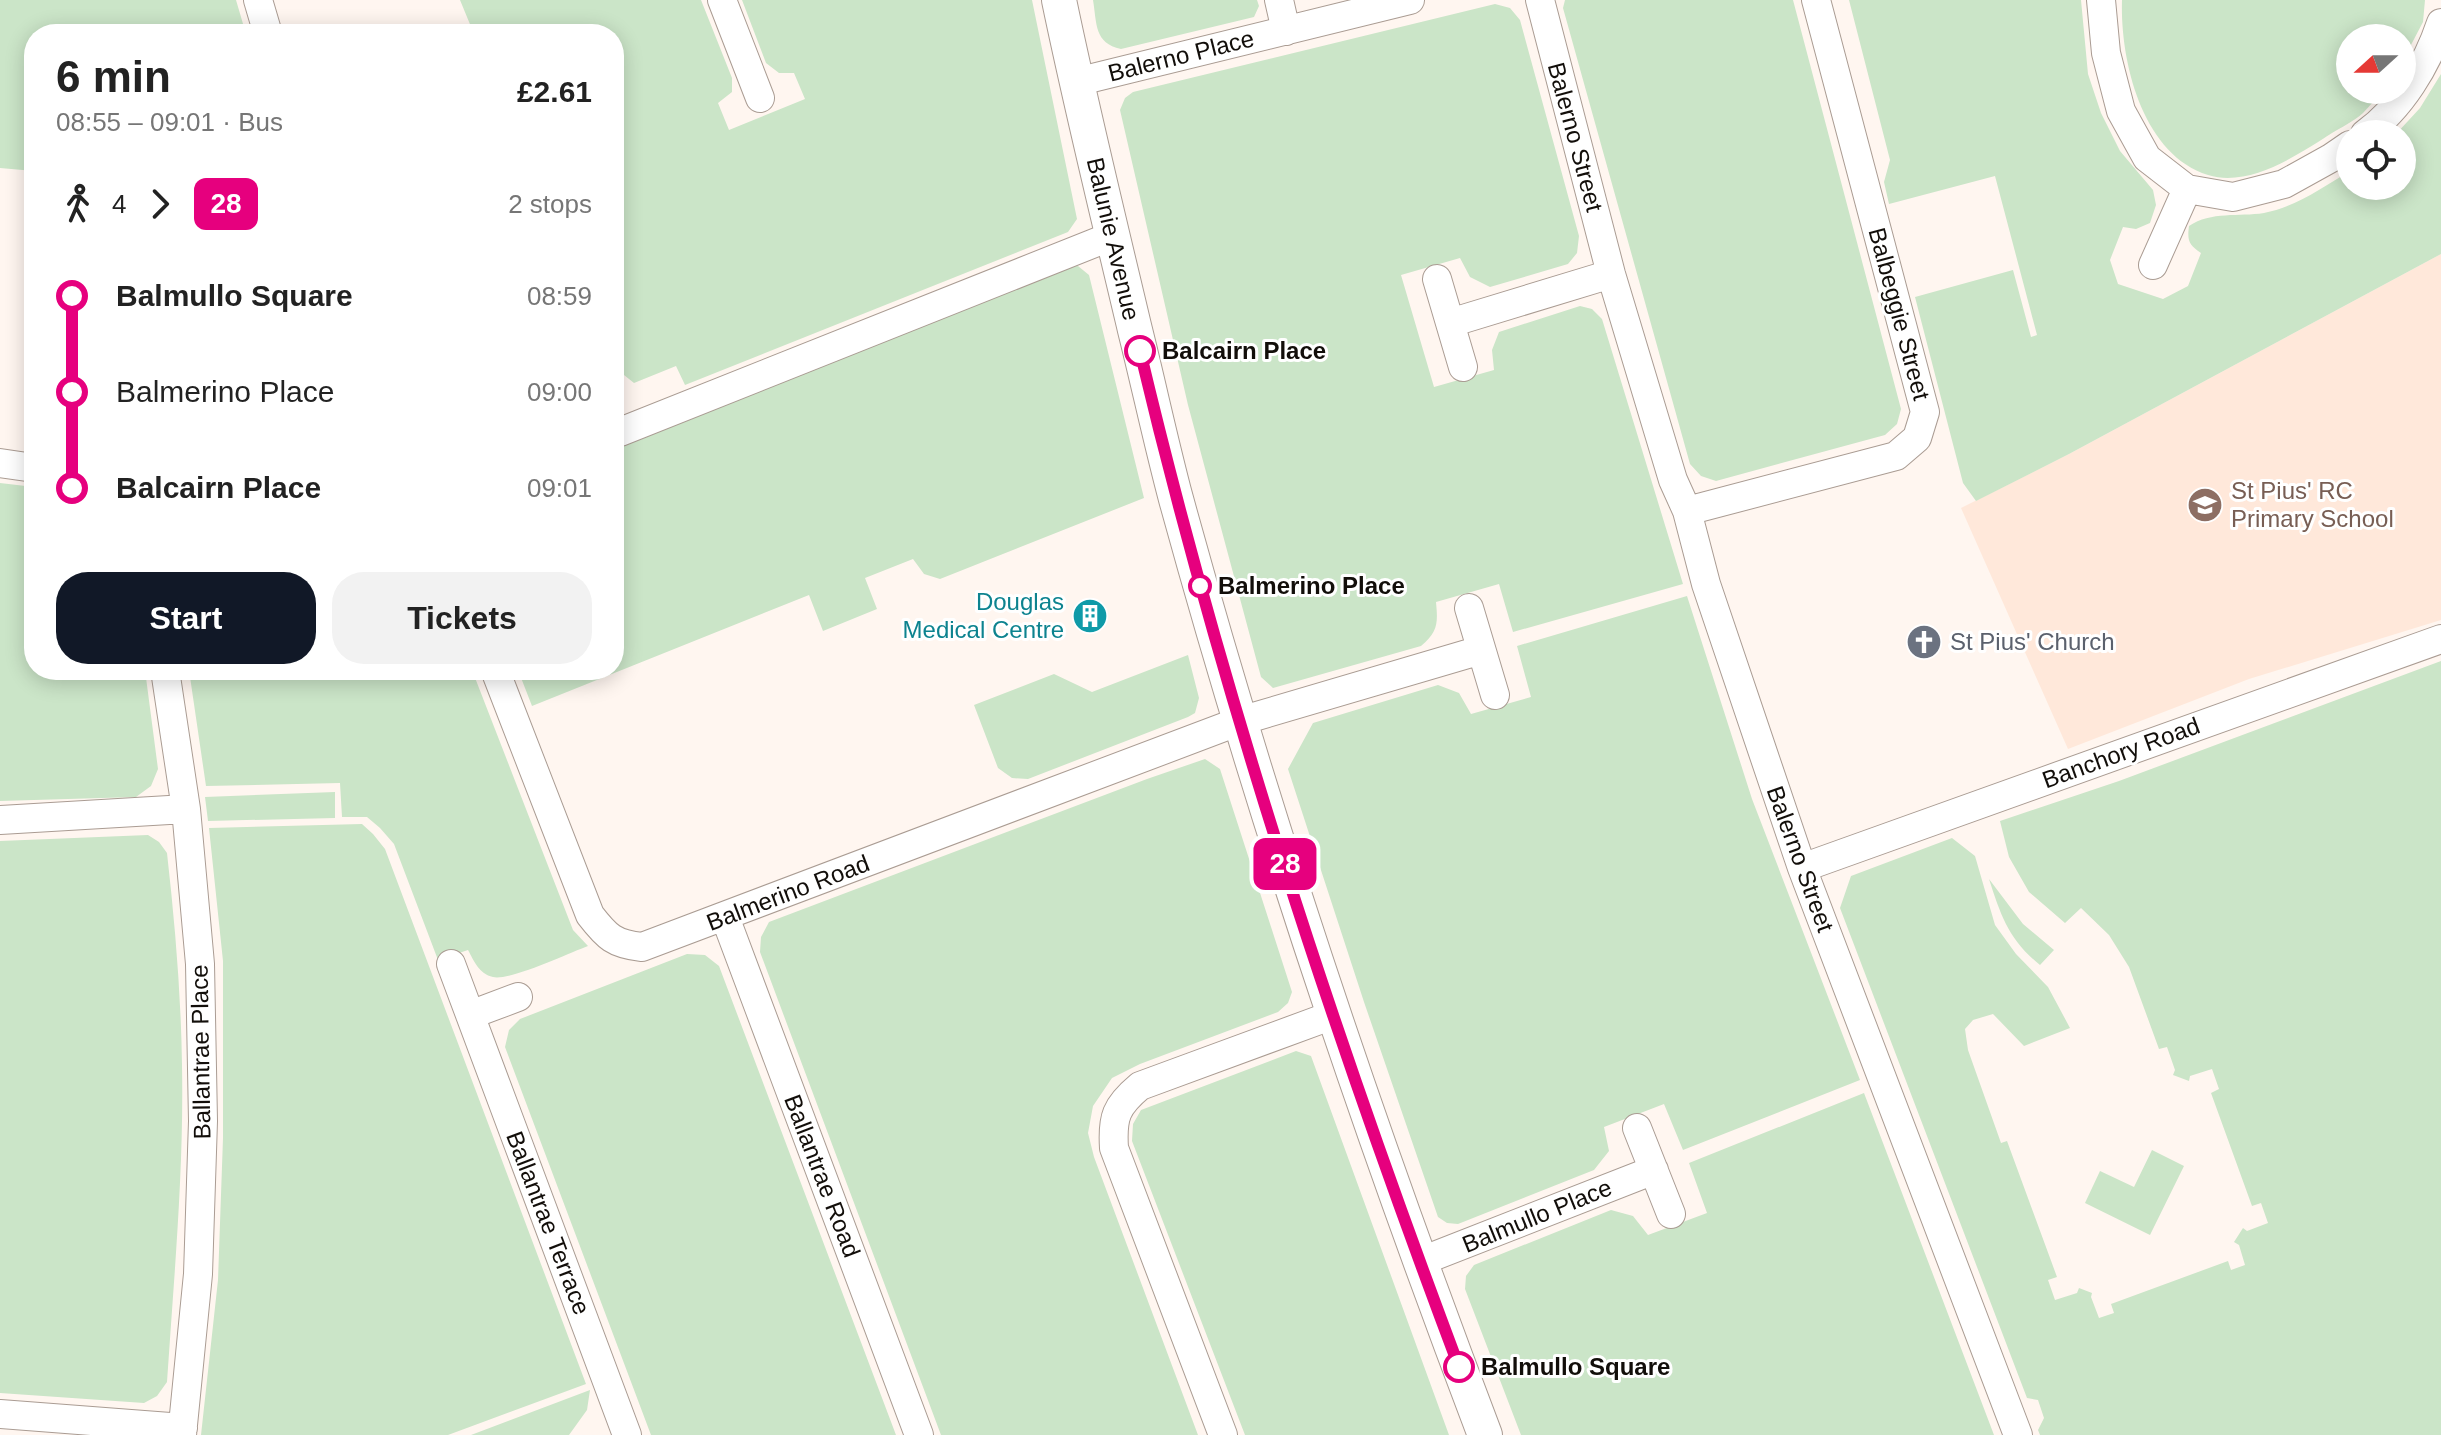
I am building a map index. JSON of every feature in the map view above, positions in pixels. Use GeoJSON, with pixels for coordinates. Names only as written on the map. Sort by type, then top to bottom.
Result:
{"type":"FeatureCollection","features":[{"type":"Feature","properties":{"kind":"street"},"geometry":{"type":"LineString","coordinates":[[258,0],[265,24]]}},
{"type":"Feature","properties":{"kind":"street"},"geometry":{"type":"LineString","coordinates":[[722,0],[760,98]]}},
{"type":"Feature","properties":{"kind":"street","name":"Balunie Avenue"},"geometry":{"type":"LineString","coordinates":[[1059,0],[1174,493],[1240,721],[1333,1015],[1419,1262],[1485,1435]]}},
{"type":"Feature","properties":{"kind":"street","name":"Balerno Place"},"geometry":{"type":"LineString","coordinates":[[1279,0],[1286,31]]}},
{"type":"Feature","properties":{"kind":"street","name":"Balerno Place"},"geometry":{"type":"LineString","coordinates":[[1076,82],[1410,0]]}},
{"type":"Feature","properties":{"kind":"street","name":"Balerno Street"},"geometry":{"type":"LineString","coordinates":[[1540,0],[1611,274],[1673,480],[1687,511],[1706,584],[1802,868],[2018,1435]]}},
{"type":"Feature","properties":{"kind":"street","name":"Balbeggie Street"},"geometry":{"type":"LineString","coordinates":[[1687,511],[1896,456],[1917,438],[1925,412],[1816,0]]}},
{"type":"Feature","properties":{"kind":"street"},"geometry":{"type":"LineString","coordinates":[[2101,0],[2106,53],[2121,111],[2147,158],[2187,189],[2233,197],[2284,184],[2336,155]]}},
{"type":"Feature","properties":{"kind":"street"},"geometry":{"type":"LineString","coordinates":[[2382,120],[2414,81],[2441,23]]}},
{"type":"Feature","properties":{"kind":"street"},"geometry":{"type":"LineString","coordinates":[[2153,265],[2187,189]]}},
{"type":"Feature","properties":{"kind":"street"},"geometry":{"type":"LineString","coordinates":[[624,430],[1112,236]]}},
{"type":"Feature","properties":{"kind":"street"},"geometry":{"type":"LineString","coordinates":[[1450,323],[1611,274]]}},
{"type":"Feature","properties":{"kind":"street"},"geometry":{"type":"LineString","coordinates":[[1437,279],[1463,367]]}},
{"type":"Feature","properties":{"kind":"street"},"geometry":{"type":"LineString","coordinates":[[0,463],[24,467]]}},
{"type":"Feature","properties":{"kind":"street"},"geometry":{"type":"LineString","coordinates":[[1469,608],[1495,695]]}},
{"type":"Feature","properties":{"kind":"street","name":"Banchory Road"},"geometry":{"type":"LineString","coordinates":[[1802,868],[2441,639]]}},
{"type":"Feature","properties":{"kind":"street"},"geometry":{"type":"LineString","coordinates":[[1240,721],[1481,650]]}},
{"type":"Feature","properties":{"kind":"street","name":"Ballantrae Place"},"geometry":{"type":"LineString","coordinates":[[167,680],[186,809],[200,964],[203,1121],[198,1274],[183,1432]]}},
{"type":"Feature","properties":{"kind":"street","name":"Balmerino Road"},"geometry":{"type":"LineString","coordinates":[[499,680],[590,915],[606,936],[623,945],[642,947],[1240,721]]}},
{"type":"Feature","properties":{"kind":"street"},"geometry":{"type":"LineString","coordinates":[[0,820],[186,809]]}},
{"type":"Feature","properties":{"kind":"street","name":"Ballantrae Road"},"geometry":{"type":"LineString","coordinates":[[725,917],[919,1435]]}},
{"type":"Feature","properties":{"kind":"street","name":"Ballantrae Terrace"},"geometry":{"type":"LineString","coordinates":[[451,964],[622,1433]]}},
{"type":"Feature","properties":{"kind":"street"},"geometry":{"type":"LineString","coordinates":[[470,1015],[518,997]]}},
{"type":"Feature","properties":{"kind":"street"},"geometry":{"type":"LineString","coordinates":[[1223,1435],[1114,1148],[1113,1124],[1122,1101],[1140,1086],[1333,1015]]}},
{"type":"Feature","properties":{"kind":"street"},"geometry":{"type":"LineString","coordinates":[[1637,1128],[1671,1214]]}},
{"type":"Feature","properties":{"kind":"street","name":"Balmullo Place"},"geometry":{"type":"LineString","coordinates":[[1419,1262],[1654,1170]]}},
{"type":"Feature","properties":{"kind":"street"},"geometry":{"type":"LineString","coordinates":[[0,1414],[183,1432]]}},
{"type":"Feature","properties":{"kind":"shaded area","name":"St Pius' RC Primary School"},"geometry":{"type":"Polygon","coordinates":[[[2441,254],[2441,620],[2249,679],[2068,749],[1961,508],[2069,454],[2441,254]]]}},
{"type":"Feature","properties":{"kind":"green space"},"geometry":{"type":"Polygon","coordinates":[[[0,0],[236,0],[243,24],[24,24],[24,170],[0,168],[0,0]]]}},
{"type":"Feature","properties":{"kind":"green space"},"geometry":{"type":"Polygon","coordinates":[[[460,0],[701,0],[732,78],[732,92],[718,103],[729,130],[805,99],[794,73],[779,73],[766,63],[742,0],[1032,0],[1077,219],[1068,232],[685,385],[676,366],[634,383],[624,375],[624,24],[470,24],[460,0]]]}},
{"type":"Feature","properties":{"kind":"green space"},"geometry":{"type":"Polygon","coordinates":[[[1093,0],[1257,0],[1259,6],[1254,17],[1121,49],[1101,37],[1093,0]]]}},
{"type":"Feature","properties":{"kind":"green space"},"geometry":{"type":"Polygon","coordinates":[[[1565,0],[1793,0],[1901,409],[1897,424],[1885,435],[1716,481],[1701,476],[1690,464],[1563,8],[1565,0]]]}},
{"type":"Feature","properties":{"kind":"green space"},"geometry":{"type":"Polygon","coordinates":[[[1849,0],[2081,0],[2088,74],[2101,113],[2120,151],[2153,190],[2156,205],[2150,223],[2136,229],[2123,227],[2110,260],[2118,284],[2163,299],[2188,286],[2201,253],[2191,245],[2189,226],[2216,216],[2276,210],[2309,196],[2336,180],[2336,200],[2416,200],[2416,120],[2409,120],[2441,74],[2441,254],[1976,501],[1963,483],[1915,297],[2013,270],[2031,337],[2037,335],[1995,176],[1889,204],[1884,182],[1890,160],[1849,0]]]}},
{"type":"Feature","properties":{"kind":"green space"},"geometry":{"type":"Polygon","coordinates":[[[2122,0],[2425,0],[2423,22],[2416,35],[2416,24],[2336,24],[2336,104],[2371,104],[2353,120],[2336,120],[2336,131],[2305,150],[2273,167],[2240,177],[2208,175],[2185,164],[2166,147],[2151,126],[2131,77],[2122,24],[2122,0]]]}},
{"type":"Feature","properties":{"kind":"green space"},"geometry":{"type":"Polygon","coordinates":[[[1495,4],[1510,8],[1520,20],[1579,236],[1577,253],[1568,264],[1490,287],[1470,277],[1460,258],[1401,275],[1434,387],[1494,370],[1492,350],[1499,332],[1580,306],[1592,309],[1602,319],[1683,584],[1513,632],[1499,584],[1436,602],[1436,627],[1421,646],[1273,688],[1261,677],[1188,405],[1120,110],[1125,98],[1133,92],[1495,4]]]}},
{"type":"Feature","properties":{"kind":"green space"},"geometry":{"type":"Polygon","coordinates":[[[1078,266],[1089,275],[1144,498],[940,579],[924,574],[913,559],[865,578],[877,609],[823,631],[809,595],[624,669],[624,443],[1064,267],[1078,266]]]}},
{"type":"Feature","properties":{"kind":"green space"},"geometry":{"type":"Polygon","coordinates":[[[0,483],[24,486],[24,680],[146,680],[158,769],[151,786],[136,797],[0,801],[0,483]]]}},
{"type":"Feature","properties":{"kind":"green space"},"geometry":{"type":"Polygon","coordinates":[[[1687,596],[1752,799],[1860,1080],[1683,1150],[1664,1104],[1604,1127],[1609,1151],[1594,1170],[1458,1224],[1447,1223],[1438,1217],[1288,769],[1313,723],[1438,685],[1459,693],[1471,714],[1531,697],[1517,646],[1687,596]]]}},
{"type":"Feature","properties":{"kind":"green space"},"geometry":{"type":"Polygon","coordinates":[[[1188,655],[1199,698],[1195,713],[1028,779],[1012,778],[998,768],[974,705],[1054,674],[1092,692],[1188,655]]]}},
{"type":"Feature","properties":{"kind":"green space"},"geometry":{"type":"Polygon","coordinates":[[[2441,661],[2441,1435],[2040,1435],[2038,1430],[2044,1418],[2038,1400],[2027,1398],[1840,908],[1851,876],[1952,838],[1975,856],[1995,925],[2016,954],[2048,987],[2070,1028],[2024,1046],[1993,1014],[1973,1020],[1965,1029],[1968,1050],[2001,1143],[2007,1141],[2057,1277],[2048,1280],[2055,1300],[2077,1293],[2079,1288],[2092,1293],[2099,1318],[2114,1313],[2111,1304],[2228,1261],[2231,1270],[2245,1265],[2239,1245],[2234,1242],[2243,1228],[2247,1231],[2268,1223],[2261,1203],[2252,1206],[2211,1093],[2219,1089],[2212,1069],[2190,1076],[2189,1081],[2173,1075],[2175,1070],[2167,1047],[2159,1049],[2129,967],[2109,935],[2081,908],[2065,923],[2029,892],[2009,857],[2000,821],[2119,781],[2441,661]]]}},
{"type":"Feature","properties":{"kind":"green space"},"geometry":{"type":"Polygon","coordinates":[[[190,680],[476,680],[573,930],[588,946],[526,971],[501,977],[484,973],[468,950],[438,960],[394,844],[367,817],[342,817],[340,783],[206,786],[190,680]]]}},
{"type":"Feature","properties":{"kind":"green space"},"geometry":{"type":"Polygon","coordinates":[[[522,680],[597,680],[532,706],[522,680]]]}},
{"type":"Feature","properties":{"kind":"green space"},"geometry":{"type":"Polygon","coordinates":[[[1205,759],[1220,769],[1292,992],[1288,1003],[1278,1012],[1140,1064],[1112,1078],[1093,1106],[1088,1133],[1094,1157],[1198,1435],[941,1435],[760,952],[761,937],[769,922],[1205,759]]]}},
{"type":"Feature","properties":{"kind":"green space"},"geometry":{"type":"Polygon","coordinates":[[[335,792],[335,818],[208,821],[205,797],[335,792]]]}},
{"type":"Feature","properties":{"kind":"green space"},"geometry":{"type":"Polygon","coordinates":[[[362,824],[385,849],[586,1384],[448,1435],[201,1435],[218,1280],[223,1138],[223,961],[209,828],[362,824]]]}},
{"type":"Feature","properties":{"kind":"green space"},"geometry":{"type":"Polygon","coordinates":[[[148,835],[159,842],[167,853],[181,1038],[180,1184],[167,1382],[157,1396],[144,1403],[0,1393],[0,841],[148,835]]]}},
{"type":"Feature","properties":{"kind":"green space"},"geometry":{"type":"Polygon","coordinates":[[[1989,879],[2023,924],[2054,950],[2040,965],[2013,937],[1989,879]]]}},
{"type":"Feature","properties":{"kind":"green space"},"geometry":{"type":"Polygon","coordinates":[[[687,954],[705,955],[719,966],[896,1435],[651,1435],[505,1047],[509,1030],[520,1019],[687,954]]]}},
{"type":"Feature","properties":{"kind":"green space"},"geometry":{"type":"Polygon","coordinates":[[[1296,1051],[1311,1056],[1449,1435],[1245,1435],[1132,1141],[1133,1124],[1141,1110],[1296,1051]]]}},
{"type":"Feature","properties":{"kind":"green space"},"geometry":{"type":"Polygon","coordinates":[[[1864,1093],[1994,1435],[1521,1435],[1465,1289],[1466,1276],[1474,1265],[1611,1210],[1633,1216],[1648,1235],[1707,1213],[1689,1163],[1864,1093]]]}},
{"type":"Feature","properties":{"kind":"green space"},"geometry":{"type":"Polygon","coordinates":[[[2152,1150],[2184,1166],[2150,1235],[2085,1203],[2100,1171],[2134,1187],[2152,1150]]]}},
{"type":"Feature","properties":{"kind":"green space"},"geometry":{"type":"Polygon","coordinates":[[[590,1390],[587,1410],[569,1435],[471,1435],[590,1390]]]}},
{"type":"Feature","properties":{"kind":"bus line","name":"28"},"geometry":{"type":"LineString","coordinates":[[1140,351],[1174,493],[1240,721],[1333,1015],[1459,1367]]}},
{"type":"Feature","properties":{"kind":"place","name":"Balcairn Place"},"geometry":{"type":"Point","coordinates":[1140,351]}},
{"type":"Feature","properties":{"kind":"place","name":"St Pius' RC Primary School"},"geometry":{"type":"Point","coordinates":[2205,505]}},
{"type":"Feature","properties":{"kind":"place","name":"Balmerino Place"},"geometry":{"type":"Point","coordinates":[1200,586]}},
{"type":"Feature","properties":{"kind":"place","name":"Douglas Medical Centre"},"geometry":{"type":"Point","coordinates":[1090,616]}},
{"type":"Feature","properties":{"kind":"place","name":"St Pius' Church"},"geometry":{"type":"Point","coordinates":[1924,642]}},
{"type":"Feature","properties":{"kind":"place","name":"Balmullo Square"},"geometry":{"type":"Point","coordinates":[1459,1367]}}]}
